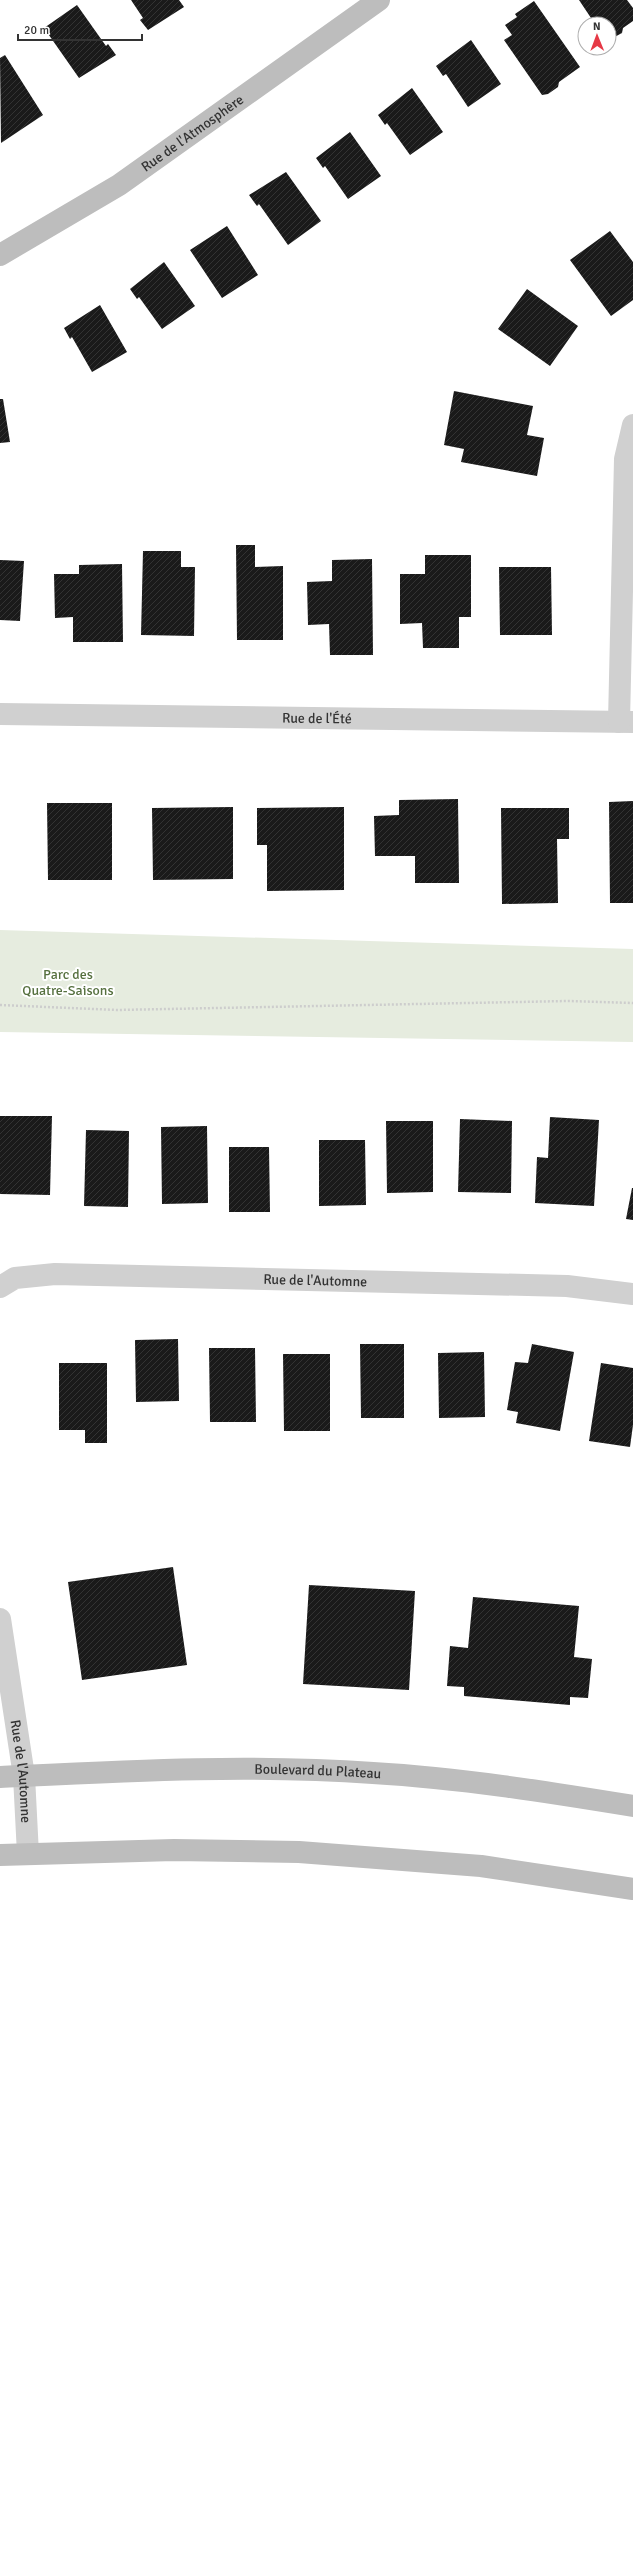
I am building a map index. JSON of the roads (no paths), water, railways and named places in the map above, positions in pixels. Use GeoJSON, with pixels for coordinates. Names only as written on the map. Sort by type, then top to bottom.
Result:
{"type":"FeatureCollection","features":[{"type":"Feature","properties":{"kind":"main road","name":"Rue de l'Atmosphère"},"geometry":{"type":"LineString","coordinates":[[0,255],[119,185],[379,0]]}},
{"type":"Feature","properties":{"kind":"main road","name":"Boulevard du Plateau"},"geometry":{"type":"LineString","coordinates":[[0,1777],[154,1770],[263,1769],[373,1773],[483,1783],[633,1806]]}},
{"type":"Feature","properties":{"kind":"main road"},"geometry":{"type":"LineString","coordinates":[[0,1854],[174,1850],[299,1852],[481,1866],[633,1889]]}},
{"type":"Feature","properties":{"kind":"street"},"geometry":{"type":"LineString","coordinates":[[626,722],[625,458],[633,425]]}},
{"type":"Feature","properties":{"kind":"street","name":"Rue de l'Été"},"geometry":{"type":"LineString","coordinates":[[0,714],[626,722]]}},
{"type":"Feature","properties":{"kind":"street","name":"Rue de l'Automne"},"geometry":{"type":"LineString","coordinates":[[0,1287],[15,1278],[55,1274],[567,1286],[633,1294]]}},
{"type":"Feature","properties":{"kind":"street","name":"Rue de l'Automne"},"geometry":{"type":"LineString","coordinates":[[0,1619],[24,1776],[28,1854]]}},
{"type":"Feature","properties":{"kind":"park label","name":"Parc des Quatre-Saisons"},"geometry":{"type":"Point","coordinates":[68,982]}}]}
